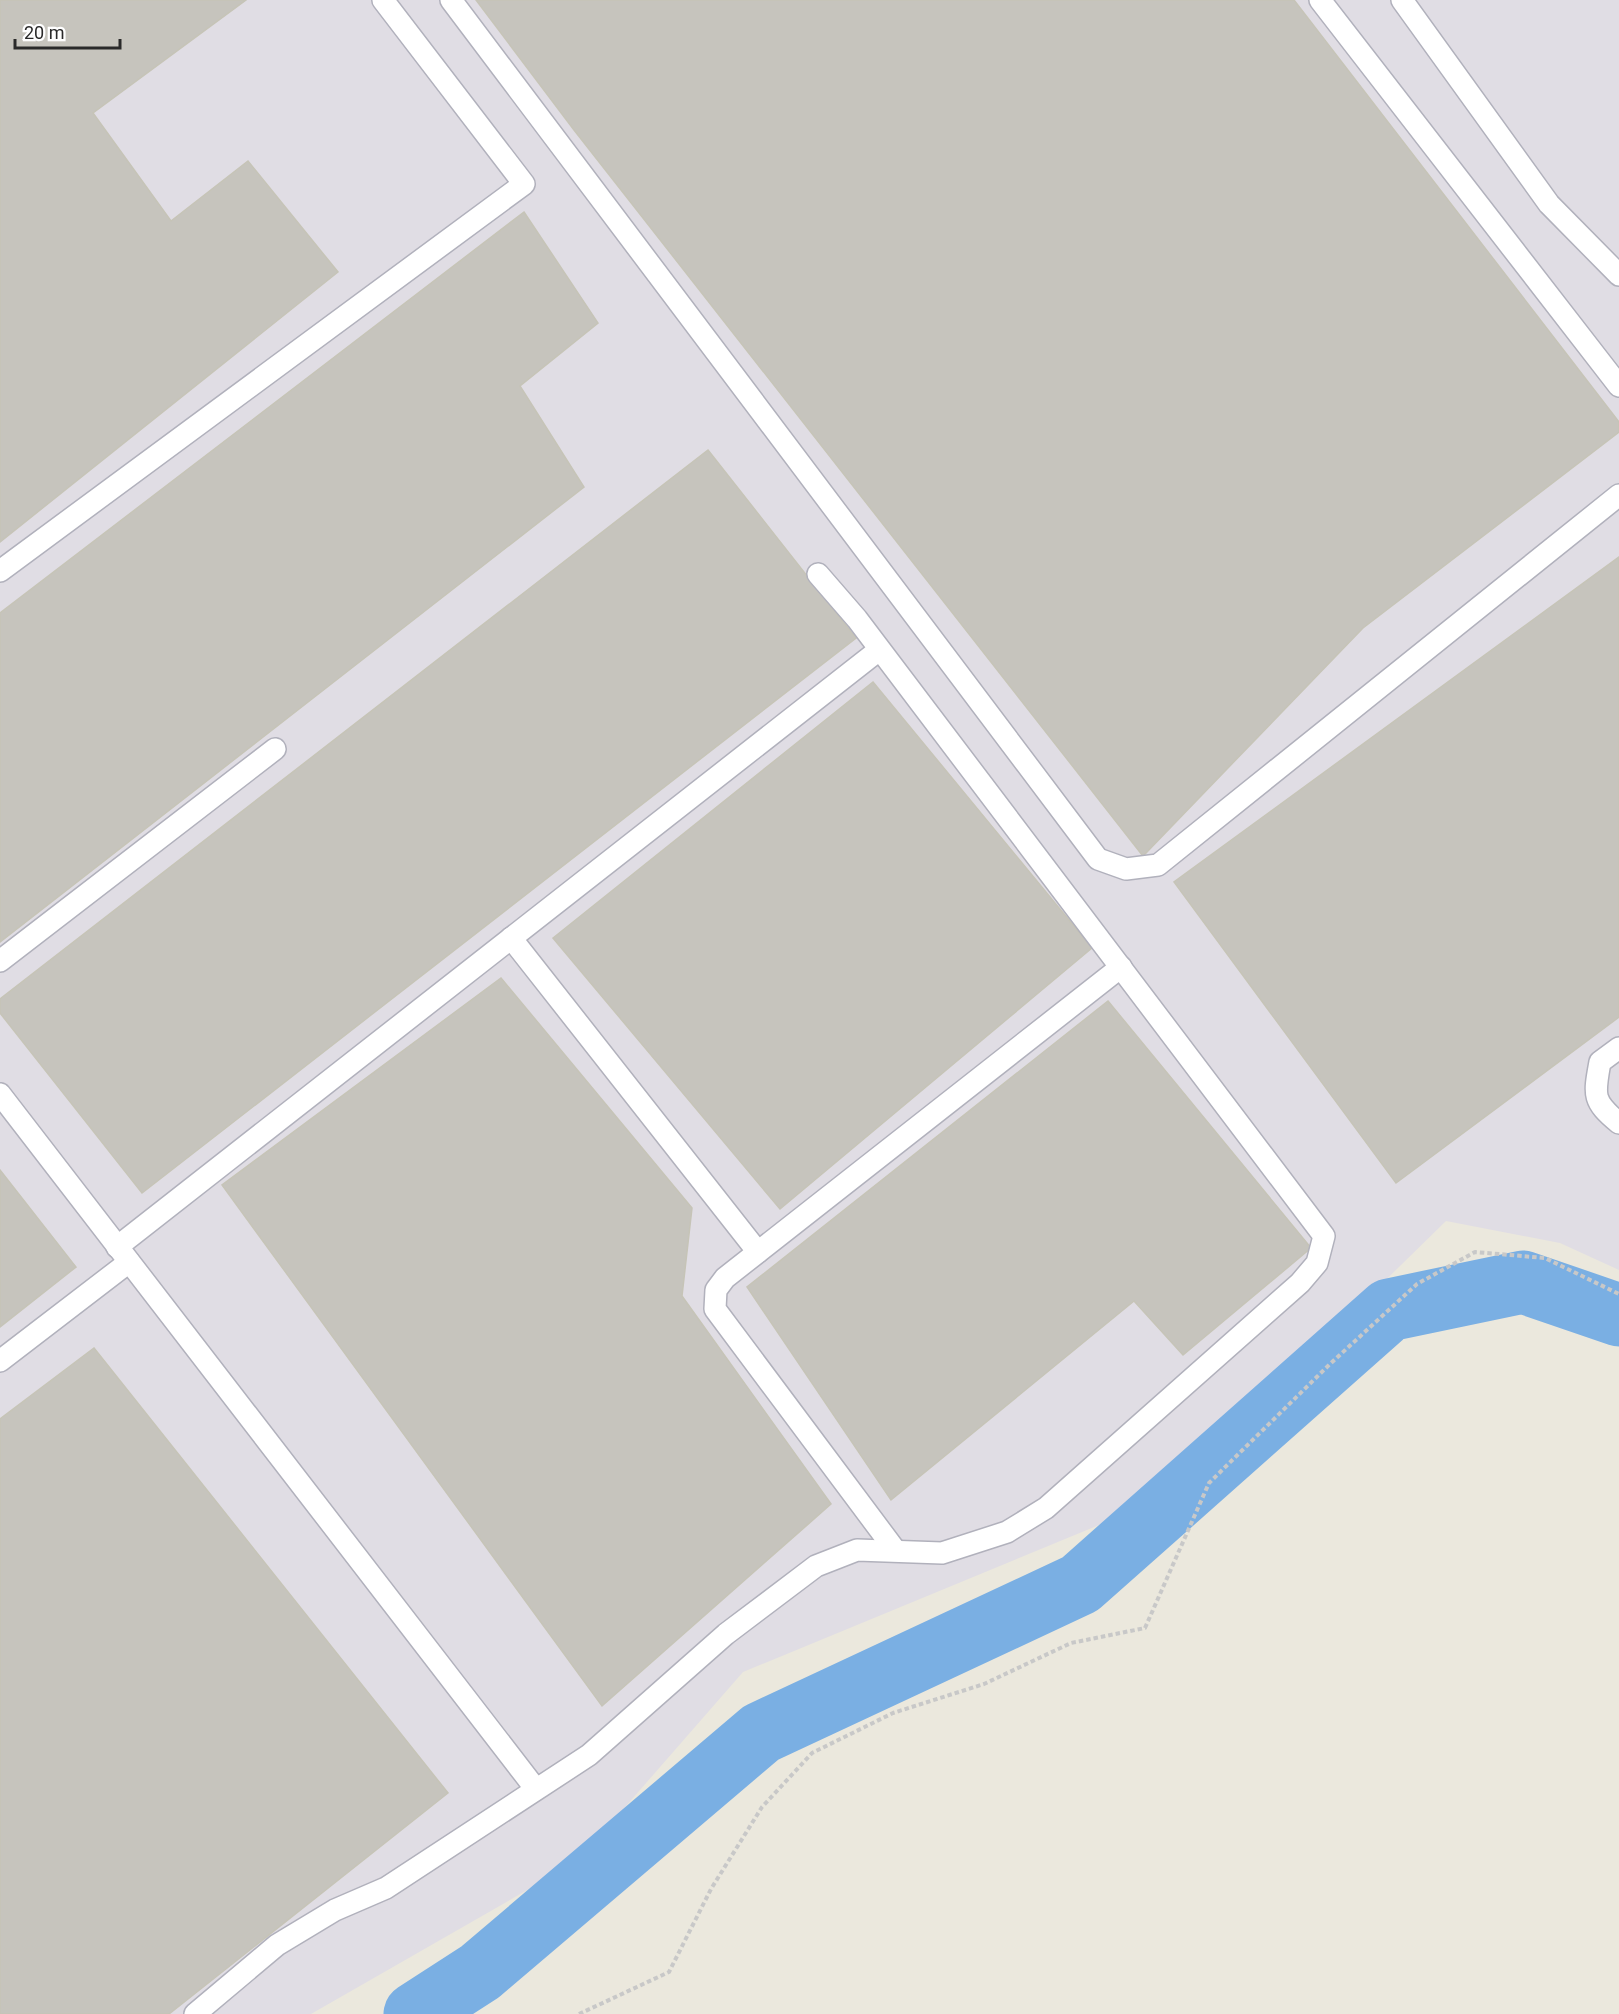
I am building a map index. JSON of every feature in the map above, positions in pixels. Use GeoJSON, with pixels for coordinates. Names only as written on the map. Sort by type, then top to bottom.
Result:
{"type":"FeatureCollection","features":[{"type":"Feature","properties":{"kind":"lane"},"geometry":{"type":"LineString","coordinates":[[0,571],[524,184],[382,0]]}},
{"type":"Feature","properties":{"kind":"lane"},"geometry":{"type":"LineString","coordinates":[[451,0],[1098,859],[1126,869],[1158,865],[1619,495]]}},
{"type":"Feature","properties":{"kind":"lane"},"geometry":{"type":"LineString","coordinates":[[1320,0],[1619,386]]}},
{"type":"Feature","properties":{"kind":"lane"},"geometry":{"type":"LineString","coordinates":[[1402,0],[1549,204],[1619,275]]}},
{"type":"Feature","properties":{"kind":"lane"},"geometry":{"type":"LineString","coordinates":[[195,2014],[277,1945],[335,1910],[386,1888],[535,1788],[589,1755],[726,1634],[816,1566],[857,1550],[942,1553],[1007,1532],[1046,1508],[1300,1283],[1317,1263],[1324,1236],[857,619],[818,574]]}},
{"type":"Feature","properties":{"kind":"lane"},"geometry":{"type":"LineString","coordinates":[[0,1361],[123,1254],[511,938],[879,650]]}},
{"type":"Feature","properties":{"kind":"lane"},"geometry":{"type":"LineString","coordinates":[[0,961],[275,749]]}},
{"type":"Feature","properties":{"kind":"lane"},"geometry":{"type":"LineString","coordinates":[[511,938],[758,1252]]}},
{"type":"Feature","properties":{"kind":"lane"},"geometry":{"type":"LineString","coordinates":[[895,1550],[715,1309],[716,1290],[726,1278],[758,1252],[1121,967]]}},
{"type":"Feature","properties":{"kind":"lane"},"geometry":{"type":"LineString","coordinates":[[1619,1048],[1600,1062],[1595,1092],[1604,1111],[1619,1124]]}},
{"type":"Feature","properties":{"kind":"lane"},"geometry":{"type":"LineString","coordinates":[[0,1094],[535,1788]]}},
{"type":"Feature","properties":{"kind":"path"},"geometry":{"type":"LineString","coordinates":[[579,2014],[669,1972],[711,1889],[762,1807],[812,1753],[893,1713],[984,1684],[1071,1642],[1145,1628],[1209,1483],[1330,1364],[1418,1284],[1474,1252],[1545,1258],[1619,1294]]}},
{"type":"Feature","properties":{"kind":"shaded area"},"geometry":{"type":"Polygon","coordinates":[[[0,0],[1619,0],[1619,1270],[1560,1243],[1446,1221],[1162,1499],[743,1672],[578,1861],[311,2014],[0,2014],[0,0]]]}},
{"type":"Feature","properties":{"kind":"building"},"geometry":{"type":"Polygon","coordinates":[[[0,0],[246,0],[93,113],[171,221],[248,161],[338,272],[0,542],[0,0]]]}},
{"type":"Feature","properties":{"kind":"building"},"geometry":{"type":"Polygon","coordinates":[[[476,0],[1294,0],[1619,422],[1619,432],[1363,628],[1143,856],[574,130],[476,0]]]}},
{"type":"Feature","properties":{"kind":"building"},"geometry":{"type":"Polygon","coordinates":[[[524,212],[598,323],[520,386],[584,487],[0,942],[0,613],[524,212]]]}},
{"type":"Feature","properties":{"kind":"building"},"geometry":{"type":"Polygon","coordinates":[[[708,450],[856,638],[142,1193],[0,1013],[0,999],[708,450]]]}},
{"type":"Feature","properties":{"kind":"building"},"geometry":{"type":"Polygon","coordinates":[[[1619,557],[1619,1017],[1396,1183],[1174,882],[1619,557]]]}},
{"type":"Feature","properties":{"kind":"building"},"geometry":{"type":"Polygon","coordinates":[[[873,682],[1092,948],[780,1209],[553,938],[873,682]]]}},
{"type":"Feature","properties":{"kind":"building"},"geometry":{"type":"Polygon","coordinates":[[[501,978],[692,1208],[682,1296],[831,1504],[602,1706],[222,1185],[501,978]]]}},
{"type":"Feature","properties":{"kind":"building"},"geometry":{"type":"Polygon","coordinates":[[[1108,1001],[1311,1248],[1183,1355],[1134,1301],[891,1500],[747,1287],[1108,1001]]]}},
{"type":"Feature","properties":{"kind":"building"},"geometry":{"type":"Polygon","coordinates":[[[0,1170],[76,1267],[0,1327],[0,1170]]]}},
{"type":"Feature","properties":{"kind":"building"},"geometry":{"type":"Polygon","coordinates":[[[94,1348],[448,1793],[169,2014],[0,2014],[0,1419],[94,1348]]]}},
{"type":"Feature","properties":{"kind":"waterway"},"geometry":{"type":"LineString","coordinates":[[415,2014],[480,1972],[761,1733],[1080,1584],[1389,1310],[1523,1282],[1619,1315]]}}]}
